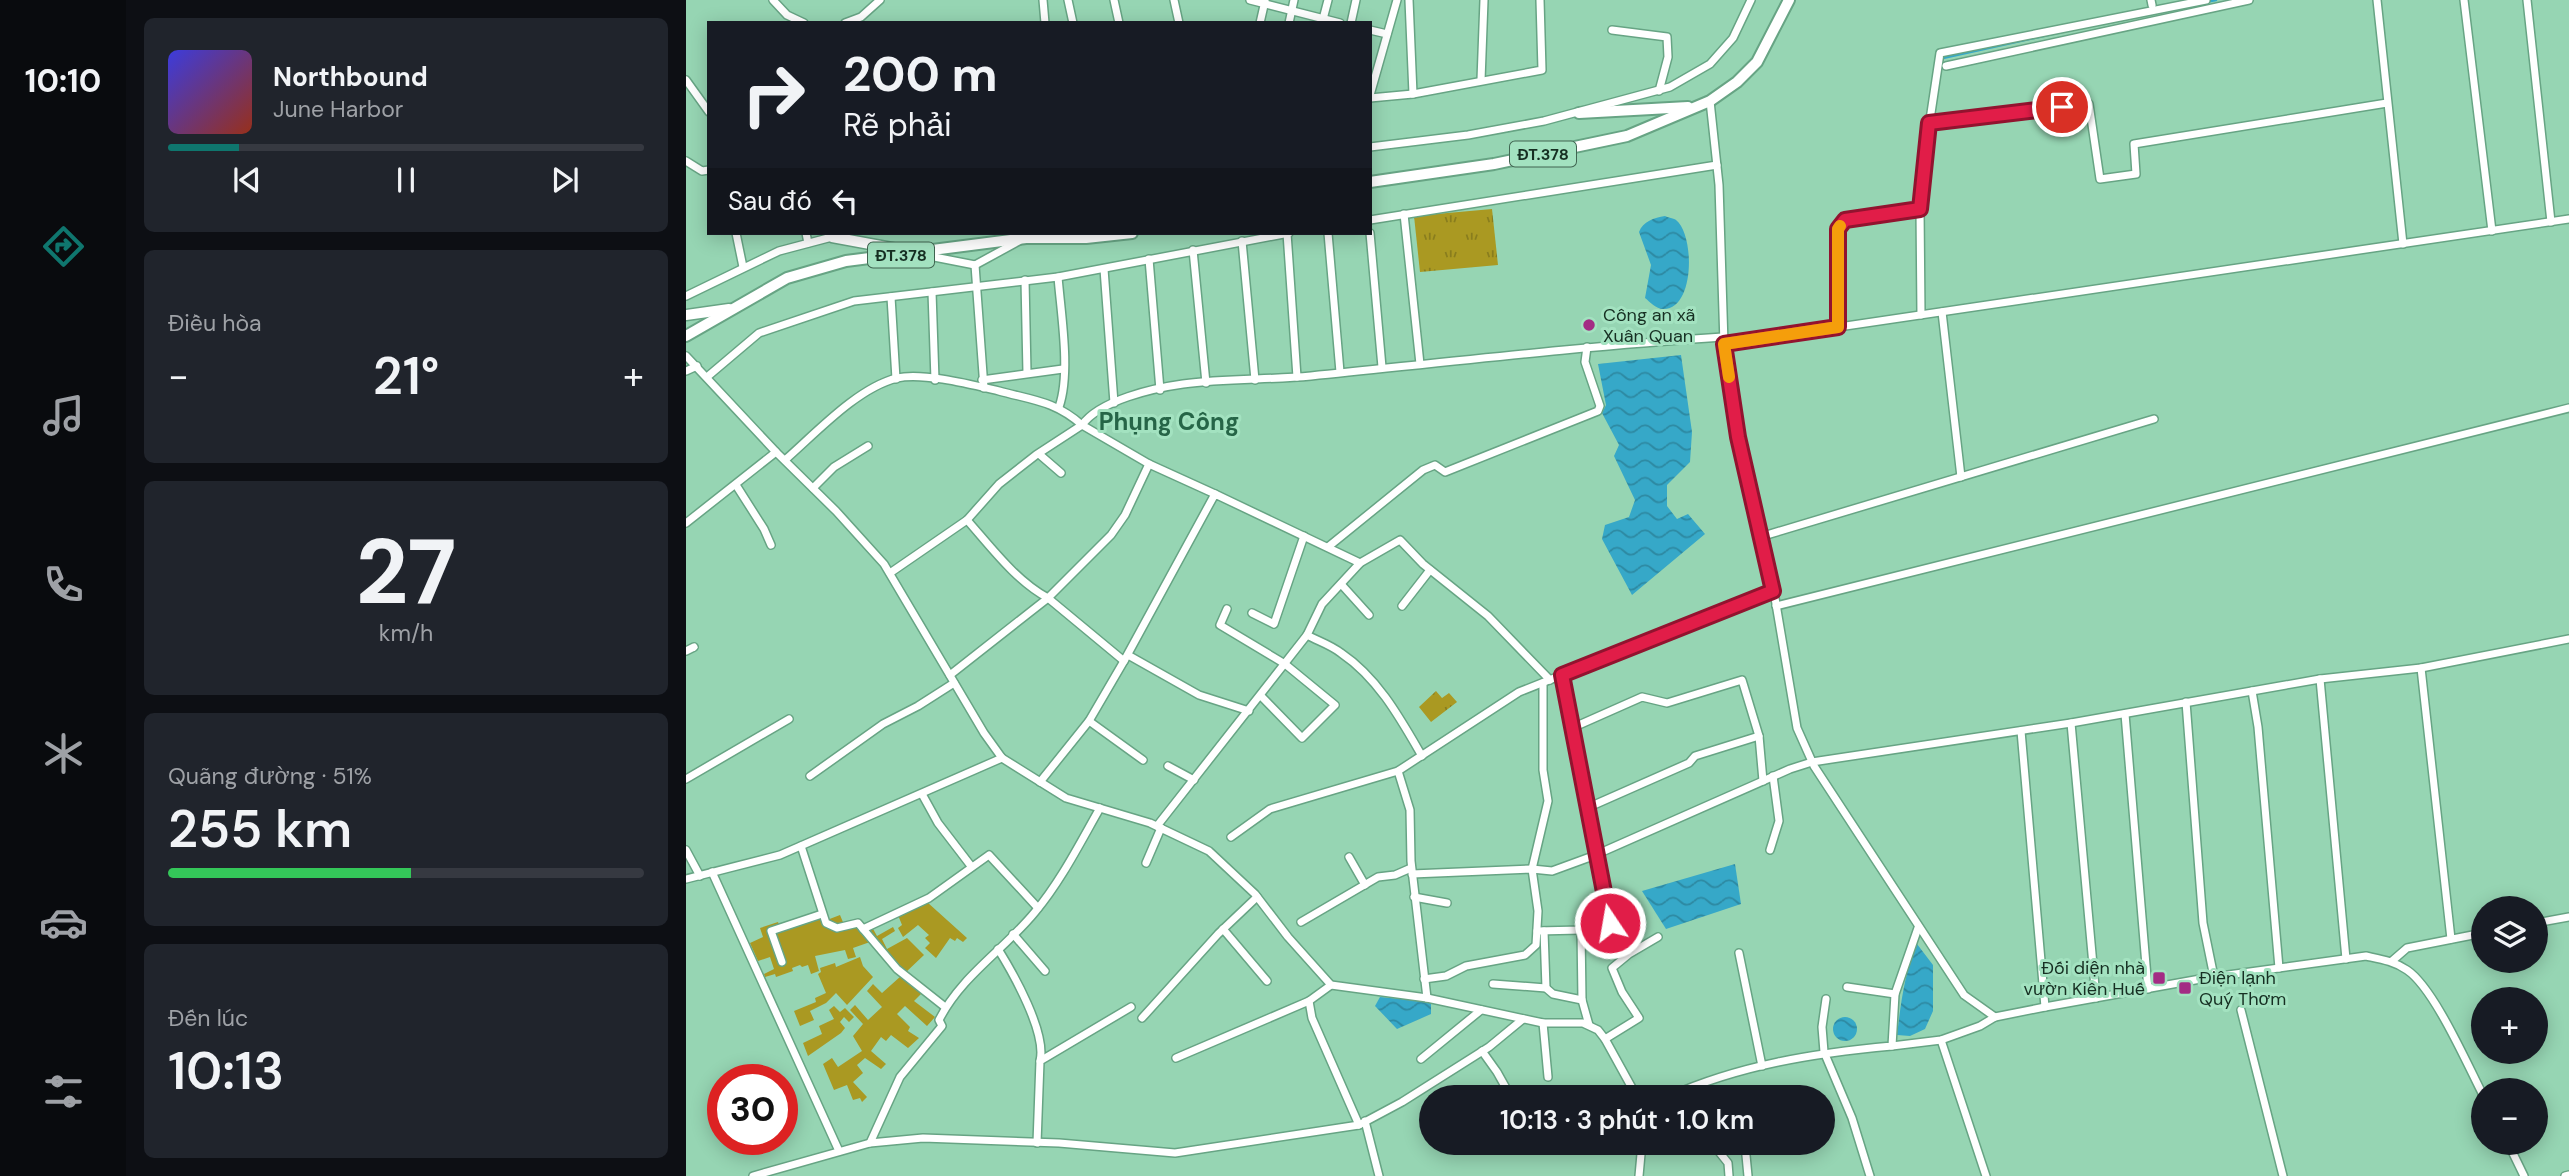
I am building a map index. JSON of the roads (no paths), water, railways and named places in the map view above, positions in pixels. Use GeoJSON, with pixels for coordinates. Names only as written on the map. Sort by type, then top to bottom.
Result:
{"type":"FeatureCollection","features":[{"type":"Feature","properties":{"kind":"main road","name":"ĐT.378"},"geometry":{"type":"LineString","coordinates":[[1372,182],[1494,164],[1627,136],[1710,101],[1737,82],[1756,62],[1789,0]]}},
{"type":"Feature","properties":{"kind":"main road"},"geometry":{"type":"LineString","coordinates":[[1579,113],[1696,107]]}},
{"type":"Feature","properties":{"kind":"main road"},"geometry":{"type":"LineString","coordinates":[[843,235],[915,253]]}},
{"type":"Feature","properties":{"kind":"main road","name":"ĐT.378"},"geometry":{"type":"LineString","coordinates":[[686,335],[787,278],[846,261],[1026,237],[1086,238],[1114,235]]}},
{"type":"Feature","properties":{"kind":"main road"},"geometry":{"type":"LineString","coordinates":[[686,315],[729,309]]}},
{"type":"Feature","properties":{"kind":"street"},"geometry":{"type":"LineString","coordinates":[[773,0],[787,15],[800,21]]}},
{"type":"Feature","properties":{"kind":"street"},"geometry":{"type":"LineString","coordinates":[[850,21],[861,17],[880,0]]}},
{"type":"Feature","properties":{"kind":"street"},"geometry":{"type":"LineString","coordinates":[[1043,0],[1045,21]]}},
{"type":"Feature","properties":{"kind":"street"},"geometry":{"type":"LineString","coordinates":[[1068,0],[1073,21]]}},
{"type":"Feature","properties":{"kind":"street"},"geometry":{"type":"LineString","coordinates":[[1114,0],[1119,21]]}},
{"type":"Feature","properties":{"kind":"street"},"geometry":{"type":"LineString","coordinates":[[1174,0],[1179,21]]}},
{"type":"Feature","properties":{"kind":"street"},"geometry":{"type":"LineString","coordinates":[[1250,0],[1265,1],[1323,20],[1328,0]]}},
{"type":"Feature","properties":{"kind":"street"},"geometry":{"type":"LineString","coordinates":[[1289,21],[1294,0]]}},
{"type":"Feature","properties":{"kind":"street"},"geometry":{"type":"LineString","coordinates":[[1351,21],[1356,0]]}},
{"type":"Feature","properties":{"kind":"street"},"geometry":{"type":"LineString","coordinates":[[1372,90],[1397,0]]}},
{"type":"Feature","properties":{"kind":"street"},"geometry":{"type":"LineString","coordinates":[[1409,0],[1413,94]]}},
{"type":"Feature","properties":{"kind":"street"},"geometry":{"type":"LineString","coordinates":[[1481,80],[1484,0]]}},
{"type":"Feature","properties":{"kind":"street"},"geometry":{"type":"LineString","coordinates":[[1372,97],[1413,94],[1542,70],[1540,0]]}},
{"type":"Feature","properties":{"kind":"street"},"geometry":{"type":"LineString","coordinates":[[1372,147],[1468,135],[1579,113],[1658,91],[1687,79],[1710,64],[1733,37],[1751,0]]}},
{"type":"Feature","properties":{"kind":"street"},"geometry":{"type":"LineString","coordinates":[[1921,315],[1920,209],[1940,53],[2206,0]]}},
{"type":"Feature","properties":{"kind":"street"},"geometry":{"type":"LineString","coordinates":[[1946,66],[2249,0]]}},
{"type":"Feature","properties":{"kind":"street"},"geometry":{"type":"LineString","coordinates":[[2376,0],[2403,244]]}},
{"type":"Feature","properties":{"kind":"street"},"geometry":{"type":"LineString","coordinates":[[2464,0],[2491,230]]}},
{"type":"Feature","properties":{"kind":"street"},"geometry":{"type":"LineString","coordinates":[[2528,0],[2551,222]]}},
{"type":"Feature","properties":{"kind":"street"},"geometry":{"type":"LineString","coordinates":[[1260,21],[1265,1]]}},
{"type":"Feature","properties":{"kind":"street"},"geometry":{"type":"LineString","coordinates":[[1372,30],[1387,34]]}},
{"type":"Feature","properties":{"kind":"street"},"geometry":{"type":"LineString","coordinates":[[1612,30],[1667,37],[1668,57],[1658,91]]}},
{"type":"Feature","properties":{"kind":"street"},"geometry":{"type":"LineString","coordinates":[[686,80],[707,109]]}},
{"type":"Feature","properties":{"kind":"street"},"geometry":{"type":"LineString","coordinates":[[1710,101],[1717,165],[1724,341],[1738,437],[1773,591],[1797,728],[1812,762],[1918,928],[1964,995],[1995,1017]]}},
{"type":"Feature","properties":{"kind":"street"},"geometry":{"type":"LineString","coordinates":[[1929,123],[2089,104],[2100,179],[2136,174],[2134,144],[2387,103]]}},
{"type":"Feature","properties":{"kind":"street"},"geometry":{"type":"LineString","coordinates":[[686,160],[702,171],[707,170]]}},
{"type":"Feature","properties":{"kind":"street"},"geometry":{"type":"LineString","coordinates":[[1372,220],[1717,165]]}},
{"type":"Feature","properties":{"kind":"street"},"geometry":{"type":"LineString","coordinates":[[1838,327],[1838,229],[1845,220],[1920,209]]}},
{"type":"Feature","properties":{"kind":"street"},"geometry":{"type":"LineString","coordinates":[[1404,214],[1420,364]]}},
{"type":"Feature","properties":{"kind":"street"},"geometry":{"type":"LineString","coordinates":[[890,573],[967,520],[999,484],[1093,415],[1121,399],[1183,384],[1297,377],[1587,347],[1724,341],[1942,312],[2569,219]]}},
{"type":"Feature","properties":{"kind":"street"},"geometry":{"type":"LineString","coordinates":[[736,235],[743,267]]}},
{"type":"Feature","properties":{"kind":"street"},"geometry":{"type":"LineString","coordinates":[[806,235],[808,243]]}},
{"type":"Feature","properties":{"kind":"street"},"geometry":{"type":"LineString","coordinates":[[686,296],[779,251],[836,235]]}},
{"type":"Feature","properties":{"kind":"street"},"geometry":{"type":"LineString","coordinates":[[707,377],[759,333],[854,301],[1058,277],[1276,235]]}},
{"type":"Feature","properties":{"kind":"street"},"geometry":{"type":"LineString","coordinates":[[1288,235],[1297,377]]}},
{"type":"Feature","properties":{"kind":"street"},"geometry":{"type":"LineString","coordinates":[[1328,235],[1340,372]]}},
{"type":"Feature","properties":{"kind":"street"},"geometry":{"type":"LineString","coordinates":[[1370,235],[1382,367]]}},
{"type":"Feature","properties":{"kind":"street"},"geometry":{"type":"LineString","coordinates":[[915,253],[975,265],[1026,237]]}},
{"type":"Feature","properties":{"kind":"street"},"geometry":{"type":"LineString","coordinates":[[1242,241],[1255,380]]}},
{"type":"Feature","properties":{"kind":"street"},"geometry":{"type":"LineString","coordinates":[[1193,250],[1206,383]]}},
{"type":"Feature","properties":{"kind":"street"},"geometry":{"type":"LineString","coordinates":[[1149,259],[1160,390]]}},
{"type":"Feature","properties":{"kind":"street"},"geometry":{"type":"LineString","coordinates":[[975,265],[984,384]]}},
{"type":"Feature","properties":{"kind":"street"},"geometry":{"type":"LineString","coordinates":[[1104,269],[1114,403]]}},
{"type":"Feature","properties":{"kind":"street"},"geometry":{"type":"LineString","coordinates":[[1058,277],[1063,369],[1063,395],[1059,407]]}},
{"type":"Feature","properties":{"kind":"street"},"geometry":{"type":"LineString","coordinates":[[1025,280],[1027,373]]}},
{"type":"Feature","properties":{"kind":"street"},"geometry":{"type":"LineString","coordinates":[[932,292],[935,380]]}},
{"type":"Feature","properties":{"kind":"street"},"geometry":{"type":"LineString","coordinates":[[891,297],[896,379]]}},
{"type":"Feature","properties":{"kind":"street"},"geometry":{"type":"LineString","coordinates":[[1942,312],[1961,477]]}},
{"type":"Feature","properties":{"kind":"street"},"geometry":{"type":"LineString","coordinates":[[1328,547],[1423,470],[1435,465],[1445,472],[1598,411],[1600,406],[1585,362],[1587,347]]}},
{"type":"Feature","properties":{"kind":"street"},"geometry":{"type":"LineString","coordinates":[[686,356],[876,555],[890,573],[1002,758],[1066,798],[1159,827],[1209,851],[1257,897],[1331,985],[1427,998],[1543,1023],[1589,1025],[1598,1030],[1605,1039],[1630,1085]]}},
{"type":"Feature","properties":{"kind":"street"},"geometry":{"type":"LineString","coordinates":[[686,371],[697,366]]}},
{"type":"Feature","properties":{"kind":"street"},"geometry":{"type":"LineString","coordinates":[[785,460],[860,396],[896,379],[984,384],[1027,373],[1063,369]]}},
{"type":"Feature","properties":{"kind":"street"},"geometry":{"type":"LineString","coordinates":[[984,384],[1059,407],[1082,425],[1149,464],[1360,563]]}},
{"type":"Feature","properties":{"kind":"street"},"geometry":{"type":"LineString","coordinates":[[1776,606],[2569,408]]}},
{"type":"Feature","properties":{"kind":"street"},"geometry":{"type":"LineString","coordinates":[[1760,537],[2154,419]]}},
{"type":"Feature","properties":{"kind":"street"},"geometry":{"type":"LineString","coordinates":[[813,488],[834,467],[868,446]]}},
{"type":"Feature","properties":{"kind":"street"},"geometry":{"type":"LineString","coordinates":[[686,523],[776,452]]}},
{"type":"Feature","properties":{"kind":"street"},"geometry":{"type":"LineString","coordinates":[[1039,454],[1061,473]]}},
{"type":"Feature","properties":{"kind":"street"},"geometry":{"type":"LineString","coordinates":[[810,776],[883,724],[918,706],[1048,598],[1111,535],[1125,515],[1149,464]]}},
{"type":"Feature","properties":{"kind":"street"},"geometry":{"type":"LineString","coordinates":[[736,485],[771,545]]}},
{"type":"Feature","properties":{"kind":"street"},"geometry":{"type":"LineString","coordinates":[[1040,782],[1089,721],[1215,494]]}},
{"type":"Feature","properties":{"kind":"street"},"geometry":{"type":"LineString","coordinates":[[967,520],[994,552],[1037,592],[1126,658],[1199,695],[1249,711]]}},
{"type":"Feature","properties":{"kind":"street"},"geometry":{"type":"LineString","coordinates":[[1252,612],[1274,624],[1304,536]]}},
{"type":"Feature","properties":{"kind":"street"},"geometry":{"type":"LineString","coordinates":[[1146,863],[1159,827],[1307,635],[1322,604],[1360,563],[1400,540],[1430,570],[1488,616],[1546,682],[1543,770],[1548,801],[1532,869],[1546,988],[1553,995],[1581,1000]]}},
{"type":"Feature","properties":{"kind":"street"},"geometry":{"type":"LineString","coordinates":[[1402,606],[1430,570]]}},
{"type":"Feature","properties":{"kind":"street"},"geometry":{"type":"LineString","coordinates":[[1341,584],[1369,615]]}},
{"type":"Feature","properties":{"kind":"street"},"geometry":{"type":"LineString","coordinates":[[1230,837],[1270,809],[1398,771],[1519,692],[1773,591]]}},
{"type":"Feature","properties":{"kind":"street"},"geometry":{"type":"LineString","coordinates":[[1227,608],[1220,625],[1285,664],[1335,705],[1302,738],[1261,696]]}},
{"type":"Feature","properties":{"kind":"street"},"geometry":{"type":"LineString","coordinates":[[1307,635],[1339,651],[1370,679],[1398,713],[1422,756]]}},
{"type":"Feature","properties":{"kind":"street"},"geometry":{"type":"LineString","coordinates":[[1301,922],[1378,877],[1411,871],[1552,871],[1596,855],[1763,780],[1812,762],[2071,723],[2320,679],[2421,668],[2569,639]]}},
{"type":"Feature","properties":{"kind":"street"},"geometry":{"type":"LineString","coordinates":[[2421,668],[2451,939]]}},
{"type":"Feature","properties":{"kind":"street"},"geometry":{"type":"LineString","coordinates":[[1541,931],[1581,930],[1610,923],[1562,675]]}},
{"type":"Feature","properties":{"kind":"street"},"geometry":{"type":"LineString","coordinates":[[2320,679],[2346,959]]}},
{"type":"Feature","properties":{"kind":"street"},"geometry":{"type":"LineString","coordinates":[[1572,728],[1642,697],[1667,703],[1742,680],[1759,736],[1763,780]]}},
{"type":"Feature","properties":{"kind":"street"},"geometry":{"type":"LineString","coordinates":[[2252,691],[2258,727],[2279,968]]}},
{"type":"Feature","properties":{"kind":"street"},"geometry":{"type":"LineString","coordinates":[[2186,702],[2203,923],[2214,977]]}},
{"type":"Feature","properties":{"kind":"street"},"geometry":{"type":"LineString","coordinates":[[2125,713],[2148,989]]}},
{"type":"Feature","properties":{"kind":"street"},"geometry":{"type":"LineString","coordinates":[[686,779],[789,719]]}},
{"type":"Feature","properties":{"kind":"street"},"geometry":{"type":"LineString","coordinates":[[1089,721],[1143,760]]}},
{"type":"Feature","properties":{"kind":"street"},"geometry":{"type":"LineString","coordinates":[[2071,723],[2096,998]]}},
{"type":"Feature","properties":{"kind":"street"},"geometry":{"type":"LineString","coordinates":[[2021,731],[2045,1007]]}},
{"type":"Feature","properties":{"kind":"street"},"geometry":{"type":"LineString","coordinates":[[1587,808],[1689,763],[1695,756],[1759,736]]}},
{"type":"Feature","properties":{"kind":"street"},"geometry":{"type":"LineString","coordinates":[[686,879],[779,855],[1002,758]]}},
{"type":"Feature","properties":{"kind":"street"},"geometry":{"type":"LineString","coordinates":[[1168,766],[1194,780]]}},
{"type":"Feature","properties":{"kind":"street"},"geometry":{"type":"LineString","coordinates":[[1398,771],[1410,810],[1411,871],[1427,998]]}},
{"type":"Feature","properties":{"kind":"street"},"geometry":{"type":"LineString","coordinates":[[1770,850],[1779,821],[1773,776]]}},
{"type":"Feature","properties":{"kind":"street"},"geometry":{"type":"LineString","coordinates":[[922,794],[938,823],[971,866]]}},
{"type":"Feature","properties":{"kind":"street"},"geometry":{"type":"LineString","coordinates":[[870,1143],[900,1077],[942,1026],[939,1020],[945,1007],[1038,908],[1075,854],[1100,808]]}},
{"type":"Feature","properties":{"kind":"street"},"geometry":{"type":"LineString","coordinates":[[801,846],[826,923],[834,928],[856,922],[902,975],[945,1007]]}},
{"type":"Feature","properties":{"kind":"street"},"geometry":{"type":"LineString","coordinates":[[686,850],[700,876]]}},
{"type":"Feature","properties":{"kind":"street"},"geometry":{"type":"LineString","coordinates":[[863,929],[929,898],[989,855],[1038,908]]}},
{"type":"Feature","properties":{"kind":"street"},"geometry":{"type":"LineString","coordinates":[[1349,857],[1365,885]]}},
{"type":"Feature","properties":{"kind":"street"},"geometry":{"type":"LineString","coordinates":[[712,872],[838,1151]]}},
{"type":"Feature","properties":{"kind":"street"},"geometry":{"type":"LineString","coordinates":[[1142,1018],[1223,929],[1257,897]]}},
{"type":"Feature","properties":{"kind":"street"},"geometry":{"type":"LineString","coordinates":[[1414,897],[1447,903]]}},
{"type":"Feature","properties":{"kind":"street"},"geometry":{"type":"LineString","coordinates":[[782,962],[771,931],[822,914]]}},
{"type":"Feature","properties":{"kind":"street"},"geometry":{"type":"LineString","coordinates":[[2548,921],[2569,917]]}},
{"type":"Feature","properties":{"kind":"street"},"geometry":{"type":"LineString","coordinates":[[1892,1046],[1895,994],[1918,928]]}},
{"type":"Feature","properties":{"kind":"street"},"geometry":{"type":"LineString","coordinates":[[1223,929],[1267,981]]}},
{"type":"Feature","properties":{"kind":"street"},"geometry":{"type":"LineString","coordinates":[[1581,930],[1581,1000],[1589,1025]]}},
{"type":"Feature","properties":{"kind":"street"},"geometry":{"type":"LineString","coordinates":[[1424,979],[1446,976],[1466,966],[1525,955],[1536,945],[1541,931]]}},
{"type":"Feature","properties":{"kind":"street"},"geometry":{"type":"LineString","coordinates":[[1013,934],[1045,971]]}},
{"type":"Feature","properties":{"kind":"street"},"geometry":{"type":"LineString","coordinates":[[2392,961],[2407,948],[2471,935]]}},
{"type":"Feature","properties":{"kind":"street"},"geometry":{"type":"LineString","coordinates":[[1605,1039],[1639,1018],[1622,992],[1612,968],[1629,954],[1658,937]]}},
{"type":"Feature","properties":{"kind":"street"},"geometry":{"type":"LineString","coordinates":[[998,949],[1019,983],[1042,1052],[1037,1143]]}},
{"type":"Feature","properties":{"kind":"street"},"geometry":{"type":"LineString","coordinates":[[1739,953],[1762,1066]]}},
{"type":"Feature","properties":{"kind":"street"},"geometry":{"type":"LineString","coordinates":[[1705,1085],[1739,1071],[1824,1052],[1941,1040],[1980,1026],[1995,1017],[2045,1007],[2214,977],[2366,956],[2392,961],[2409,970],[2428,991],[2474,1078]]}},
{"type":"Feature","properties":{"kind":"street"},"geometry":{"type":"LineString","coordinates":[[1493,984],[1546,988]]}},
{"type":"Feature","properties":{"kind":"street"},"geometry":{"type":"LineString","coordinates":[[1176,1058],[1309,1001],[1331,985]]}},
{"type":"Feature","properties":{"kind":"street"},"geometry":{"type":"LineString","coordinates":[[1847,987],[1895,994]]}},
{"type":"Feature","properties":{"kind":"street"},"geometry":{"type":"LineString","coordinates":[[1826,999],[1822,1027],[1824,1052],[1852,1118],[1870,1176]]}},
{"type":"Feature","properties":{"kind":"street"},"geometry":{"type":"LineString","coordinates":[[1309,1001],[1312,1017],[1362,1123],[1379,1176]]}},
{"type":"Feature","properties":{"kind":"street"},"geometry":{"type":"LineString","coordinates":[[1040,1061],[1131,1007]]}},
{"type":"Feature","properties":{"kind":"street"},"geometry":{"type":"LineString","coordinates":[[1421,1059],[1481,1010]]}},
{"type":"Feature","properties":{"kind":"street"},"geometry":{"type":"LineString","coordinates":[[2241,1010],[2283,1176]]}},
{"type":"Feature","properties":{"kind":"street"},"geometry":{"type":"LineString","coordinates":[[753,1176],[870,1143],[923,1138],[1175,1153],[1362,1123],[1402,1102],[1482,1051],[1522,1019]]}},
{"type":"Feature","properties":{"kind":"street"},"geometry":{"type":"LineString","coordinates":[[1543,1023],[1548,1077]]}},
{"type":"Feature","properties":{"kind":"street"},"geometry":{"type":"LineString","coordinates":[[1941,1040],[1986,1176]]}},
{"type":"Feature","properties":{"kind":"street"},"geometry":{"type":"LineString","coordinates":[[1482,1051],[1504,1085]]}},
{"type":"Feature","properties":{"kind":"street"},"geometry":{"type":"LineString","coordinates":[[1639,1176],[1641,1155]]}},
{"type":"Feature","properties":{"kind":"street"},"geometry":{"type":"LineString","coordinates":[[1722,1155],[1728,1163],[1729,1176]]}},
{"type":"Feature","properties":{"kind":"street"},"geometry":{"type":"LineString","coordinates":[[1746,1155],[1748,1176]]}},
{"type":"Feature","properties":{"kind":"street"},"geometry":{"type":"LineString","coordinates":[[2513,1155],[2523,1176]]}},
{"type":"Feature","properties":{"kind":"water"},"geometry":{"type":"Polygon","coordinates":[[[1665,216],[1676,220],[1682,228],[1689,255],[1689,270],[1681,298],[1674,306],[1663,309],[1645,298],[1651,265],[1639,232],[1646,223],[1665,216]]]}},
{"type":"Feature","properties":{"kind":"water"},"geometry":{"type":"Polygon","coordinates":[[[1681,355],[1692,432],[1690,462],[1667,485],[1667,506],[1677,519],[1688,514],[1705,534],[1632,595],[1602,539],[1605,525],[1629,517],[1635,500],[1614,456],[1619,445],[1602,413],[1606,405],[1598,364],[1681,355]]]}},
{"type":"Feature","properties":{"kind":"water"},"geometry":{"type":"Polygon","coordinates":[[[1735,864],[1741,904],[1666,929],[1642,891],[1735,864]]]}},
{"type":"Feature","properties":{"kind":"water"},"geometry":{"type":"Polygon","coordinates":[[[1917,944],[1933,965],[1933,1011],[1925,1029],[1910,1036],[1897,1035],[1906,978],[1917,944]]]}},
{"type":"Feature","properties":{"kind":"water"},"geometry":{"type":"Polygon","coordinates":[[[1380,997],[1431,1002],[1431,1014],[1397,1029],[1375,1006],[1380,997]]]}},
{"type":"Feature","properties":{"kind":"water"},"geometry":{"type":"Polygon","coordinates":[[[1845,1017],[1856,1024],[1857,1029],[1850,1040],[1845,1041],[1834,1034],[1833,1029],[1840,1018],[1845,1017]]]}},
{"type":"Feature","properties":{"kind":"waterway"},"geometry":{"type":"LineString","coordinates":[[2206,2],[2216,0]]}},
{"type":"Feature","properties":{"kind":"waterway"},"geometry":{"type":"LineString","coordinates":[[1943,58],[2066,31]]}},
{"type":"Feature","properties":{"kind":"place","name":"Công an xã Xuân Quan"},"geometry":{"type":"Point","coordinates":[1589,325]}},
{"type":"Feature","properties":{"kind":"place","name":"Đối diện nhà vườn Kiên Huế"},"geometry":{"type":"Point","coordinates":[2159,978]}},
{"type":"Feature","properties":{"kind":"place","name":"Điện lạnh Quý Thơm"},"geometry":{"type":"Point","coordinates":[2185,988]}},
{"type":"Feature","properties":{"kind":"district","name":"Phụng Công"},"geometry":{"type":"Point","coordinates":[1169,422]}}]}
